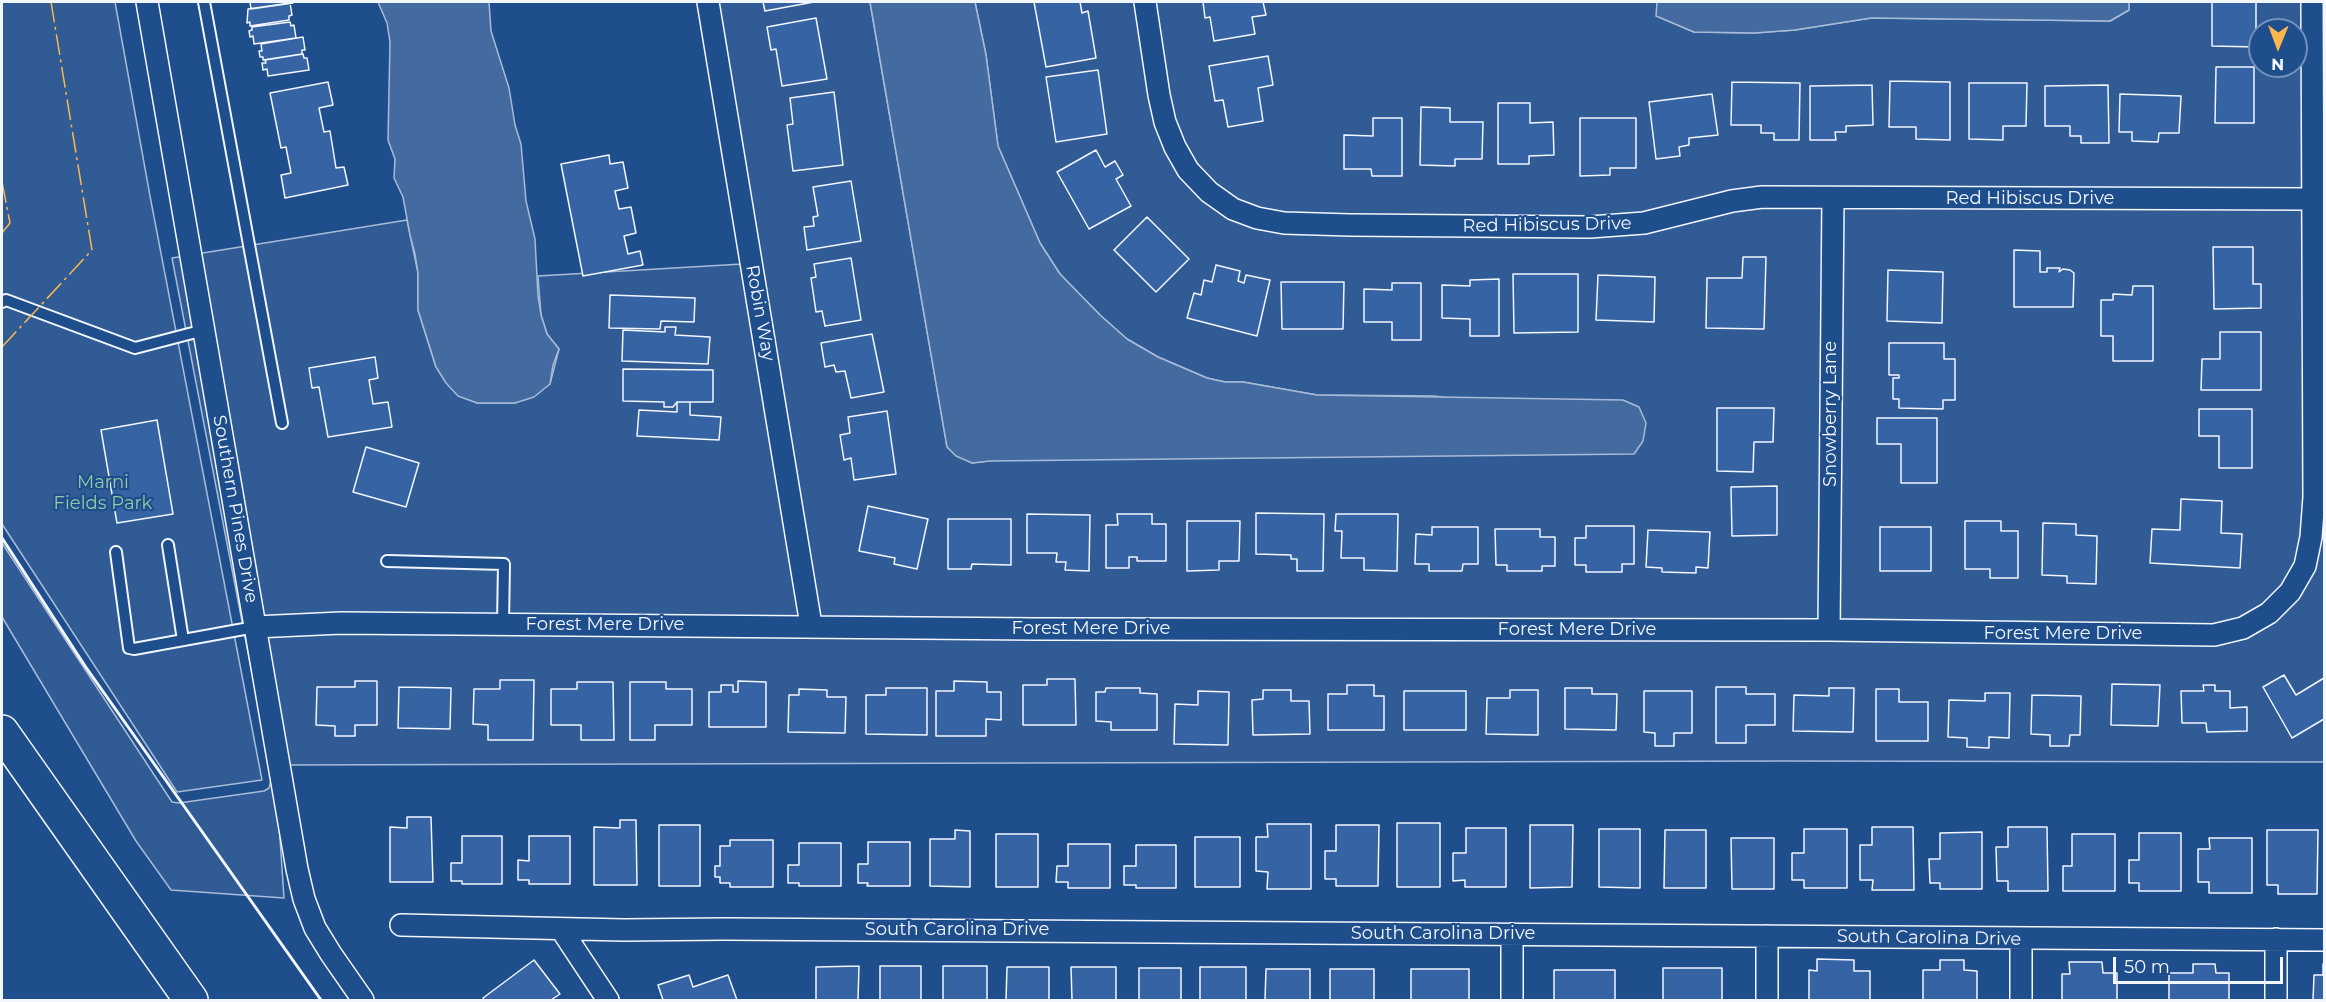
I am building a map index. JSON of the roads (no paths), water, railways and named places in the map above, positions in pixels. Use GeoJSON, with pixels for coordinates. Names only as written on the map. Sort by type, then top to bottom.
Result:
{"type":"FeatureCollection","features":[{"type":"Feature","properties":{"kind":"highway"},"geometry":{"type":"LineString","coordinates":[[2,732],[191,1000]]}},
{"type":"Feature","properties":{"kind":"street","name":"Southern Pines Drive"},"geometry":{"type":"LineString","coordinates":[[147,2],[304,899],[315,928],[363,1000]]}},
{"type":"Feature","properties":{"kind":"street","name":"Robin Way"},"geometry":{"type":"LineString","coordinates":[[708,2],[811,626]]}},
{"type":"Feature","properties":{"kind":"street","name":"Red Hibiscus Drive"},"geometry":{"type":"LineString","coordinates":[[1145,2],[1165,122],[1188,170],[1209,192],[1233,209],[1257,218],[1284,223],[1600,226],[1644,223],[1732,201],[1752,199],[2312,199]]}},
{"type":"Feature","properties":{"kind":"street","name":"Forest Mere Drive"},"geometry":{"type":"LineString","coordinates":[[255,627],[341,623],[1034,629],[1829,630],[1919,633],[2214,634],[2243,628],[2269,613],[2290,592],[2305,566],[2311,537],[2314,497],[2312,2]]}},
{"type":"Feature","properties":{"kind":"street","name":"Snowberry Lane"},"geometry":{"type":"LineString","coordinates":[[1829,630],[1833,198]]}},
{"type":"Feature","properties":{"kind":"street"},"geometry":{"type":"LineString","coordinates":[[401,925],[561,929],[608,1000]]}},
{"type":"Feature","properties":{"kind":"street","name":"South Carolina Drive"},"geometry":{"type":"LineString","coordinates":[[561,929],[2325,940]]}},
{"type":"Feature","properties":{"kind":"street"},"geometry":{"type":"LineString","coordinates":[[1512,934],[1512,1000]]}},
{"type":"Feature","properties":{"kind":"street"},"geometry":{"type":"LineString","coordinates":[[1767,936],[1767,1000]]}},
{"type":"Feature","properties":{"kind":"street"},"geometry":{"type":"LineString","coordinates":[[2021,939],[2021,1000]]}},
{"type":"Feature","properties":{"kind":"street"},"geometry":{"type":"LineString","coordinates":[[2276,939],[2276,1000]]}},
{"type":"Feature","properties":{"kind":"lane"},"geometry":{"type":"LineString","coordinates":[[204,2],[282,423]]}},
{"type":"Feature","properties":{"kind":"lane"},"geometry":{"type":"LineString","coordinates":[[2,302],[6,300],[135,348],[204,330]]}},
{"type":"Feature","properties":{"kind":"lane"},"geometry":{"type":"LineString","coordinates":[[168,545],[183,640]]}},
{"type":"Feature","properties":{"kind":"lane"},"geometry":{"type":"LineString","coordinates":[[116,552],[129,648],[255,627]]}},
{"type":"Feature","properties":{"kind":"lane"},"geometry":{"type":"LineString","coordinates":[[387,561],[504,564],[503,624]]}},
{"type":"Feature","properties":{"kind":"park label","name":"Marni Fields Park"},"geometry":{"type":"Point","coordinates":[103,493]}}]}
